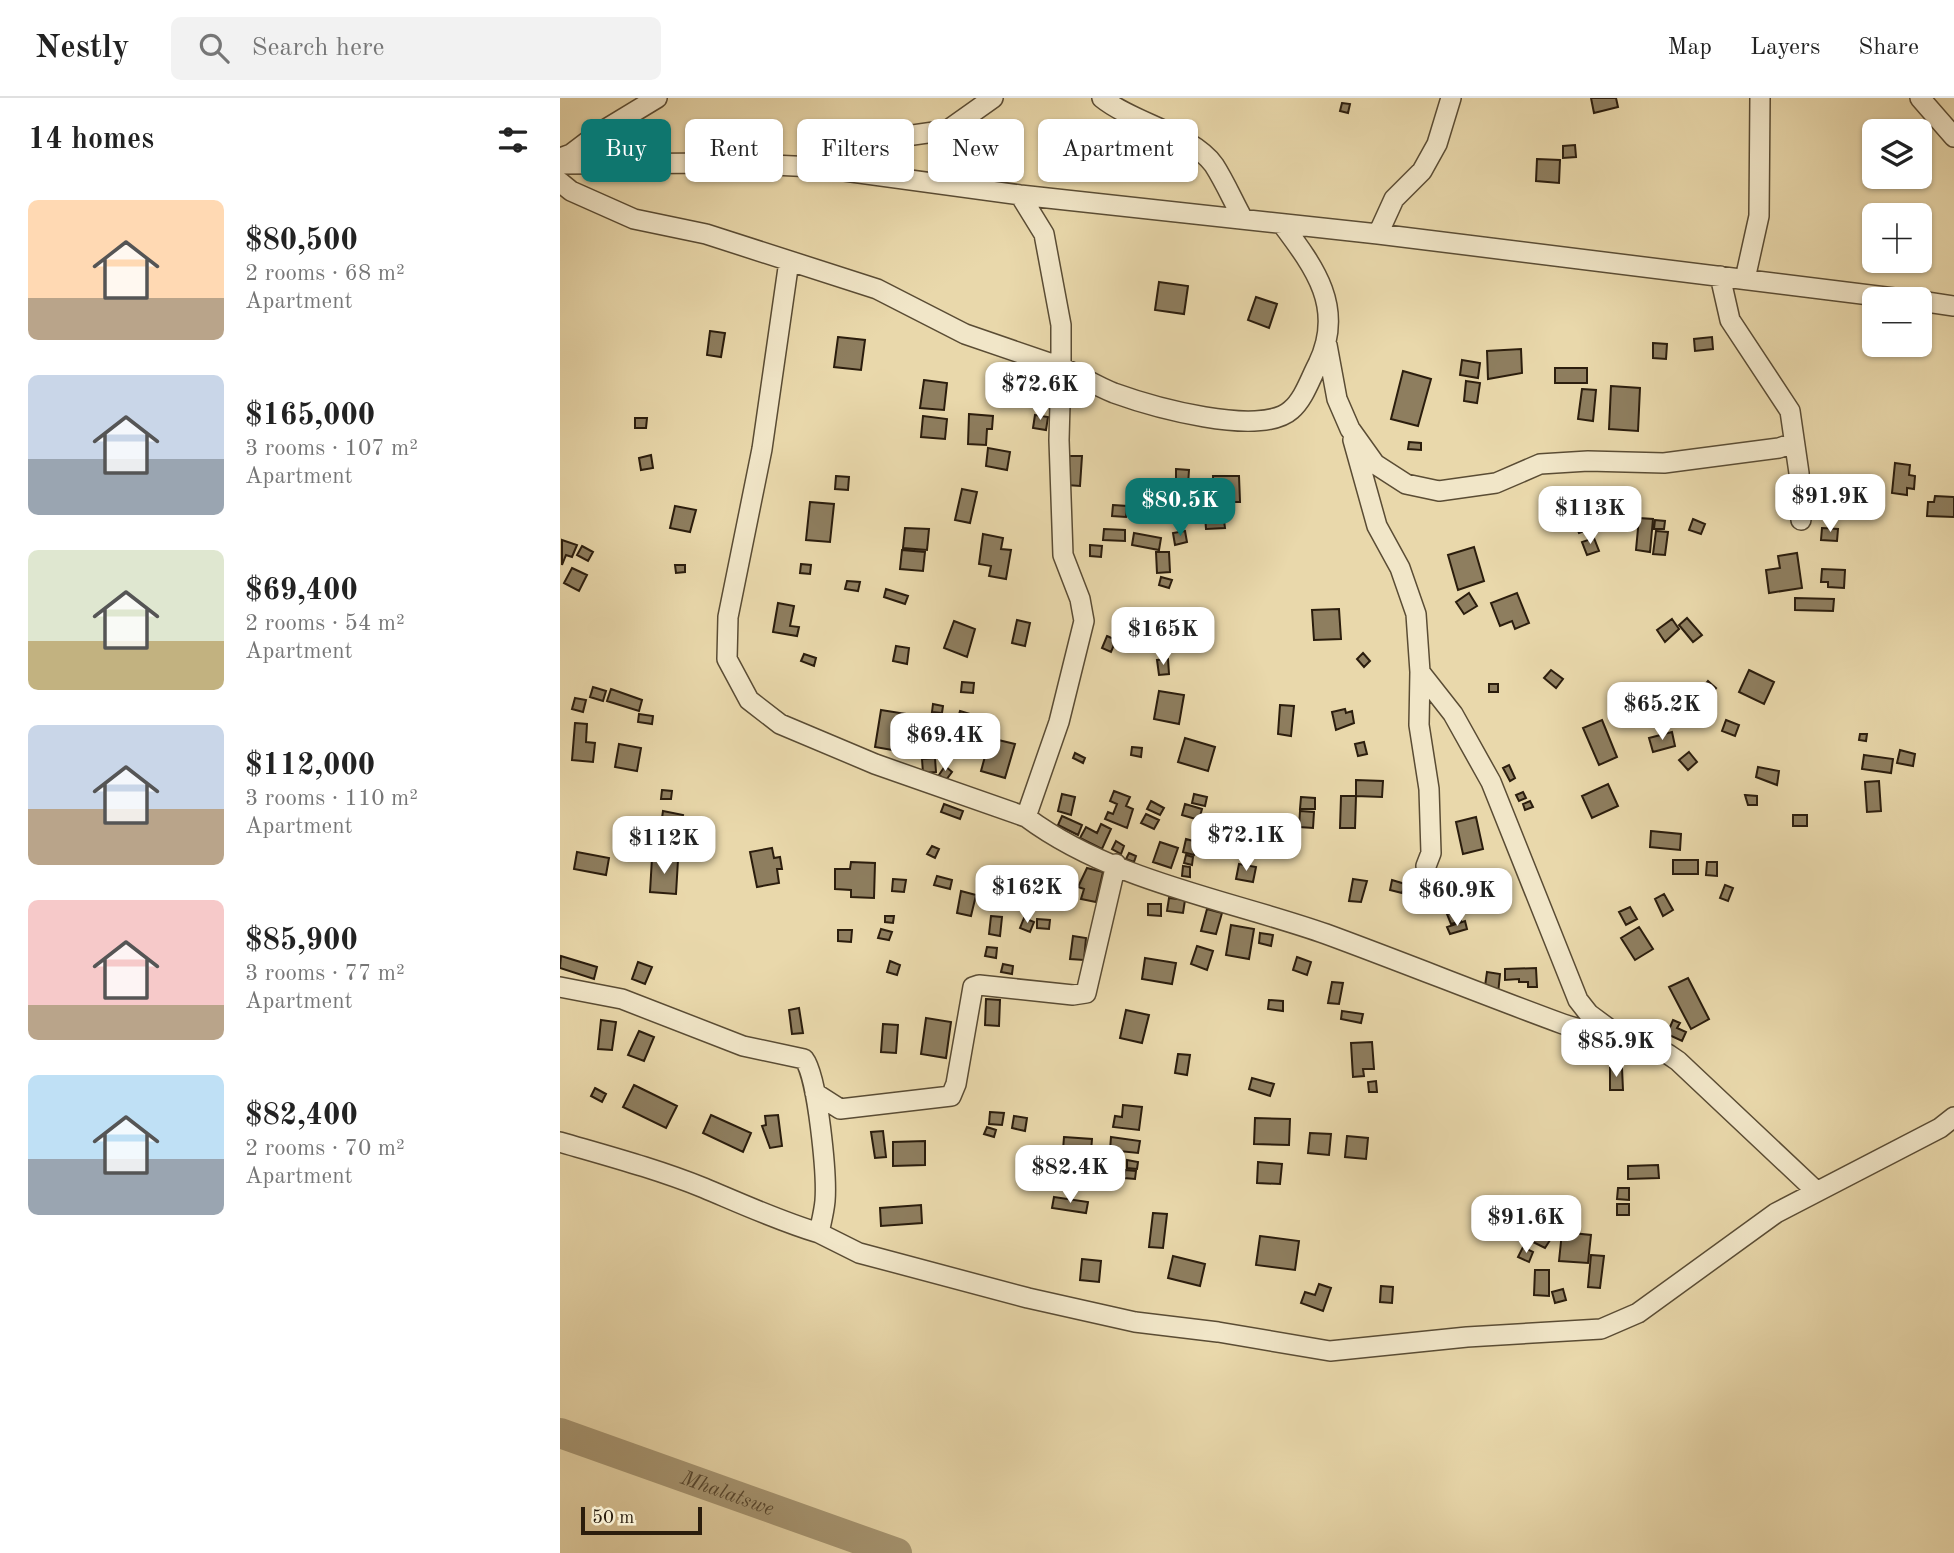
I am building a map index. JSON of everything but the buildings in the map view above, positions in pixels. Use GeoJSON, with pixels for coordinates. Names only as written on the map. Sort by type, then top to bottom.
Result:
{"type":"FeatureCollection","features":[{"type":"Feature","properties":{"kind":"street"},"geometry":{"type":"LineString","coordinates":[[560,158],[571,154],[596,135],[657,98]]}},
{"type":"Feature","properties":{"kind":"street"},"geometry":{"type":"LineString","coordinates":[[914,135],[948,130],[993,98]]}},
{"type":"Feature","properties":{"kind":"street"},"geometry":{"type":"LineString","coordinates":[[1102,98],[1126,116],[1186,143],[1209,160],[1242,219]]}},
{"type":"Feature","properties":{"kind":"street"},"geometry":{"type":"LineString","coordinates":[[1378,234],[1394,199],[1422,171],[1437,144],[1451,98]]}},
{"type":"Feature","properties":{"kind":"street"},"geometry":{"type":"LineString","coordinates":[[1745,279],[1759,216],[1760,98]]}},
{"type":"Feature","properties":{"kind":"street"},"geometry":{"type":"LineString","coordinates":[[1920,98],[1954,137]]}},
{"type":"Feature","properties":{"kind":"street"},"geometry":{"type":"LineString","coordinates":[[560,164],[727,163],[797,166]]}},
{"type":"Feature","properties":{"kind":"street"},"geometry":{"type":"LineString","coordinates":[[914,181],[1862,294]]}},
{"type":"Feature","properties":{"kind":"street"},"geometry":{"type":"LineString","coordinates":[[560,182],[571,191],[634,219],[706,234],[877,289],[965,334],[1061,367],[1112,392],[1175,412],[1235,422],[1276,418],[1289,412],[1300,400],[1327,345]]}},
{"type":"Feature","properties":{"kind":"street"},"geometry":{"type":"LineString","coordinates":[[1020,195],[1044,234],[1061,325],[1059,440],[1063,555],[1080,599],[1084,621],[1059,722],[1026,817]]}},
{"type":"Feature","properties":{"kind":"street"},"geometry":{"type":"LineString","coordinates":[[1282,224],[1311,262],[1328,302],[1327,345],[1337,399],[1350,429],[1377,526],[1400,568],[1416,614],[1420,672],[1419,725],[1429,789],[1431,853],[1426,866]]}},
{"type":"Feature","properties":{"kind":"street"},"geometry":{"type":"LineString","coordinates":[[789,261],[760,461],[728,617],[727,659],[749,700],[780,724],[875,764],[1026,817],[1051,835],[1116,864],[1327,935],[1566,1025],[1616,1034],[1651,1045],[1678,1061],[1816,1191]]}},
{"type":"Feature","properties":{"kind":"street"},"geometry":{"type":"LineString","coordinates":[[1720,276],[1730,320],[1790,411],[1801,520]]}},
{"type":"Feature","properties":{"kind":"street"},"geometry":{"type":"LineString","coordinates":[[1932,303],[1954,306]]}},
{"type":"Feature","properties":{"kind":"street"},"geometry":{"type":"LineString","coordinates":[[1350,429],[1375,464],[1406,484],[1439,491],[1496,483],[1540,464],[1588,461],[1664,463],[1779,449],[1793,443]]}},
{"type":"Feature","properties":{"kind":"street"},"geometry":{"type":"LineString","coordinates":[[1420,672],[1453,714],[1491,782],[1578,1000],[1589,1014],[1616,1034]]}},
{"type":"Feature","properties":{"kind":"street"},"geometry":{"type":"LineString","coordinates":[[815,1093],[840,1109],[951,1096],[956,1084],[973,987],[979,985],[1073,995],[1086,993],[1116,864]]}},
{"type":"Feature","properties":{"kind":"street"},"geometry":{"type":"LineString","coordinates":[[560,987],[622,999],[743,1046],[804,1059],[815,1093],[821,1134],[825,1199],[819,1233]]}},
{"type":"Feature","properties":{"kind":"street"},"geometry":{"type":"LineString","coordinates":[[560,1142],[627,1161],[703,1188],[769,1218],[819,1233],[859,1253],[909,1267],[1135,1322],[1218,1332],[1330,1351],[1366,1350],[1467,1337],[1601,1329],[1618,1323],[1657,1300],[1776,1213],[1940,1128],[1954,1117]]}},
{"type":"Feature","properties":{"kind":"waterway","name":"Mhalatswe"},"geometry":{"type":"LineString","coordinates":[[560,1433],[897,1553]]}}]}
